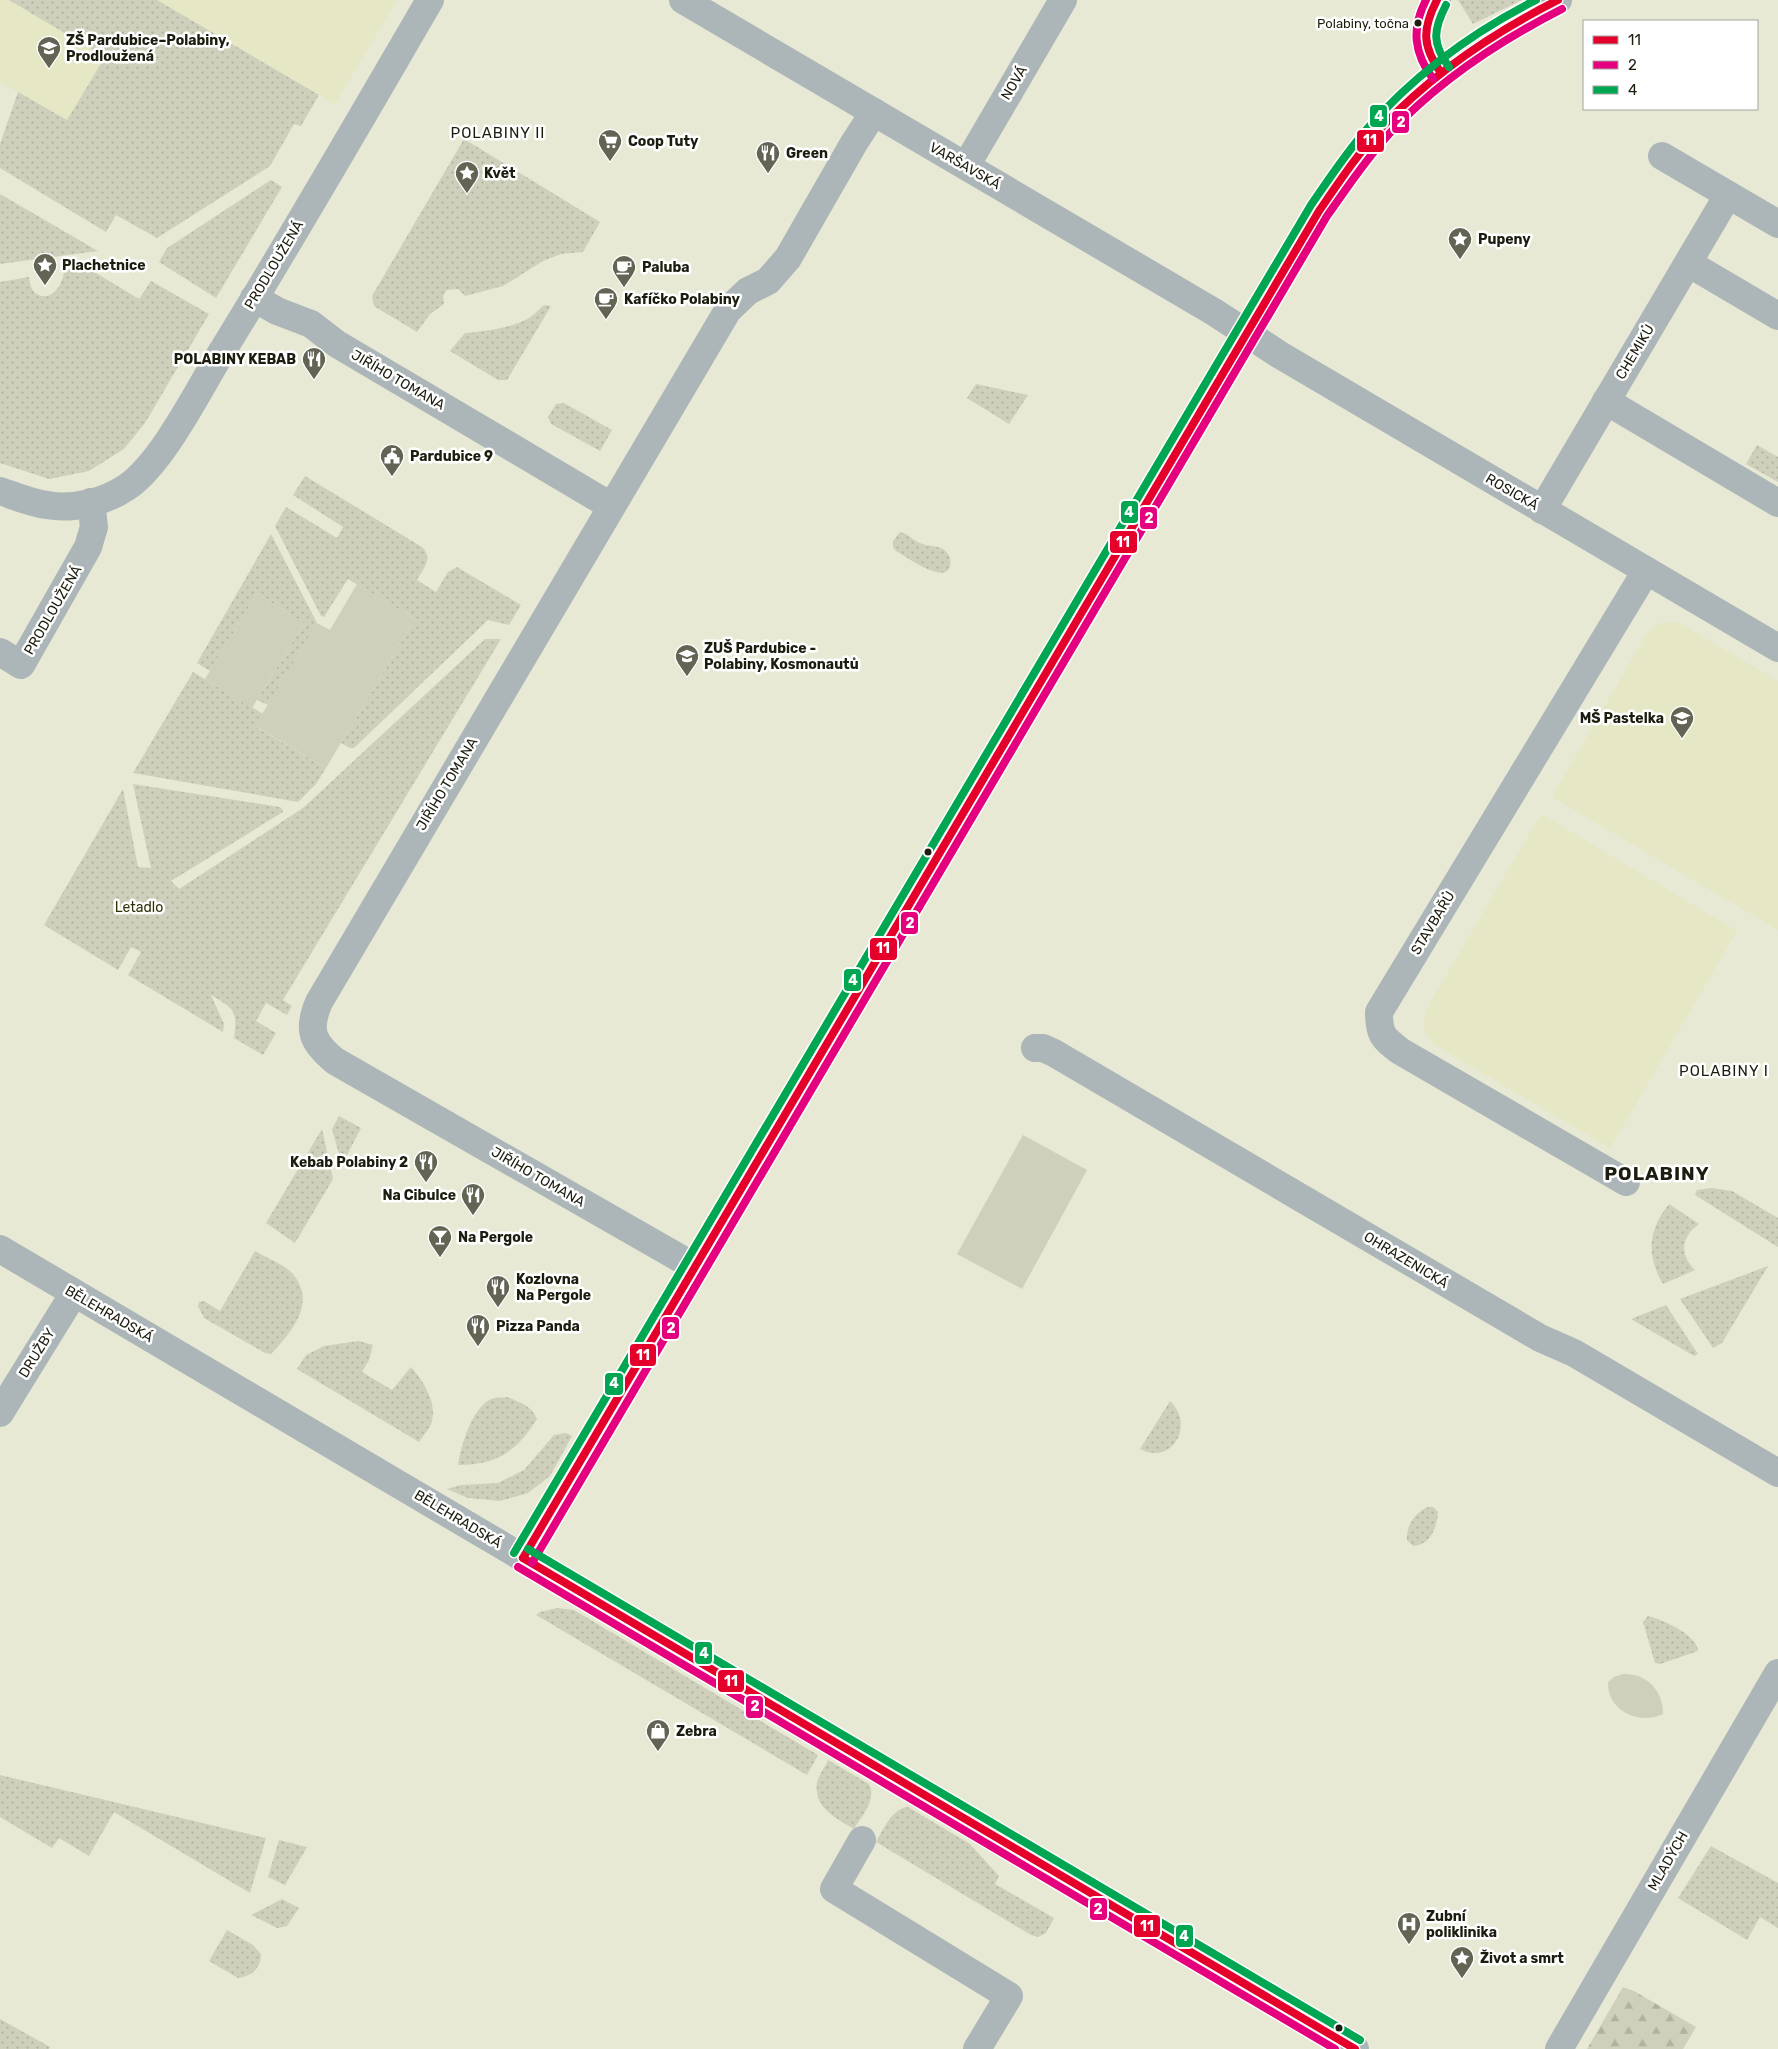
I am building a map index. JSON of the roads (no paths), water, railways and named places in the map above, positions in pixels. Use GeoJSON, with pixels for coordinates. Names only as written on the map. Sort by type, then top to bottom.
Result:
{"type":"FeatureCollection","features":[{"type":"Feature","properties":{"kind":"street","name":"PRODLOUŽENÁ"},"geometry":{"type":"LineString","coordinates":[[0,491],[47,506],[64,507],[91,502],[115,494],[128,486],[157,454],[170,438],[430,0]]}},
{"type":"Feature","properties":{"kind":"street","name":"VARŠAVSKÁ"},"geometry":{"type":"LineString","coordinates":[[683,0],[1247,333]]}},
{"type":"Feature","properties":{"kind":"street","name":"NOVÁ"},"geometry":{"type":"LineString","coordinates":[[966,166],[1063,0]]}},
{"type":"Feature","properties":{"kind":"street"},"geometry":{"type":"LineString","coordinates":[[1437,0],[1426,26],[1425,38],[1427,51],[1441,73]]}},
{"type":"Feature","properties":{"kind":"street"},"geometry":{"type":"LineString","coordinates":[[523,1558],[1338,182],[1383,126],[1441,73],[1506,26],[1558,0]]}},
{"type":"Feature","properties":{"kind":"street"},"geometry":{"type":"LineString","coordinates":[[611,506],[728,310],[748,291],[768,281],[778,272],[874,112]]}},
{"type":"Feature","properties":{"kind":"street"},"geometry":{"type":"LineString","coordinates":[[1662,156],[1778,224]]}},
{"type":"Feature","properties":{"kind":"street","name":"CHEMIKŮ"},"geometry":{"type":"LineString","coordinates":[[1542,510],[1728,195]]}},
{"type":"Feature","properties":{"kind":"street"},"geometry":{"type":"LineString","coordinates":[[1688,264],[1778,316]]}},
{"type":"Feature","properties":{"kind":"street","name":"JIŘÍHO TOMANA"},"geometry":{"type":"LineString","coordinates":[[254,298],[277,311],[311,324],[337,344],[611,506],[319,1002],[312,1018],[312,1032],[317,1043],[335,1061],[695,1267]]}},
{"type":"Feature","properties":{"kind":"street","name":"ROSICKÁ"},"geometry":{"type":"LineString","coordinates":[[1247,333],[1280,355],[1778,648]]}},
{"type":"Feature","properties":{"kind":"street"},"geometry":{"type":"LineString","coordinates":[[1606,401],[1778,503]]}},
{"type":"Feature","properties":{"kind":"street","name":"PRODLOUŽENÁ"},"geometry":{"type":"LineString","coordinates":[[0,652],[21,665],[88,547],[94,527],[91,502]]}},
{"type":"Feature","properties":{"kind":"street","name":"STAVBAŘŮ"},"geometry":{"type":"LineString","coordinates":[[1626,1182],[1400,1051],[1383,1038],[1379,1026],[1379,1012],[1646,570]]}},
{"type":"Feature","properties":{"kind":"street","name":"OHRAZENICKÁ"},"geometry":{"type":"LineString","coordinates":[[1035,1048],[1043,1048],[1054,1053],[1540,1338],[1574,1353],[1778,1473]]}},
{"type":"Feature","properties":{"kind":"street","name":"BĚLEHRADSKÁ"},"geometry":{"type":"LineString","coordinates":[[0,1249],[1355,2049]]}},
{"type":"Feature","properties":{"kind":"street","name":"DRUŽBY"},"geometry":{"type":"LineString","coordinates":[[0,1413],[74,1293]]}},
{"type":"Feature","properties":{"kind":"street","name":"MLADÝCH"},"geometry":{"type":"LineString","coordinates":[[1559,2049],[1778,1673]]}},
{"type":"Feature","properties":{"kind":"street"},"geometry":{"type":"LineString","coordinates":[[862,1840],[834,1889],[1009,1996],[977,2049]]}},
{"type":"Feature","properties":{"kind":"place","name":"Polabiny, točna"},"geometry":{"type":"Point","coordinates":[1418,23]}},
{"type":"Feature","properties":{"kind":"place","name":"ZŠ Pardubice–Polabiny, Prodloužená"},"geometry":{"type":"Point","coordinates":[49,69]}},
{"type":"Feature","properties":{"kind":"place","name":"Coop Tuty"},"geometry":{"type":"Point","coordinates":[610,162]}},
{"type":"Feature","properties":{"kind":"place","name":"Green"},"geometry":{"type":"Point","coordinates":[768,174]}},
{"type":"Feature","properties":{"kind":"place","name":"Květ"},"geometry":{"type":"Point","coordinates":[467,194]}},
{"type":"Feature","properties":{"kind":"place","name":"Pupeny"},"geometry":{"type":"Point","coordinates":[1460,260]}},
{"type":"Feature","properties":{"kind":"place","name":"Plachetnice"},"geometry":{"type":"Point","coordinates":[45,286]}},
{"type":"Feature","properties":{"kind":"place","name":"Paluba"},"geometry":{"type":"Point","coordinates":[624,288]}},
{"type":"Feature","properties":{"kind":"place","name":"Kafíčko Polabiny"},"geometry":{"type":"Point","coordinates":[606,320]}},
{"type":"Feature","properties":{"kind":"place","name":"POLABINY KEBAB"},"geometry":{"type":"Point","coordinates":[314,380]}},
{"type":"Feature","properties":{"kind":"place","name":"Pardubice 9"},"geometry":{"type":"Point","coordinates":[392,477]}},
{"type":"Feature","properties":{"kind":"place","name":"ZUŠ Pardubice - Polabiny, Kosmonautů"},"geometry":{"type":"Point","coordinates":[687,677]}},
{"type":"Feature","properties":{"kind":"place","name":"MŠ Pastelka"},"geometry":{"type":"Point","coordinates":[1682,739]}},
{"type":"Feature","properties":{"kind":"place","name":"Kebab Polabiny 2"},"geometry":{"type":"Point","coordinates":[426,1183]}},
{"type":"Feature","properties":{"kind":"place","name":"Na Cibulce"},"geometry":{"type":"Point","coordinates":[473,1216]}},
{"type":"Feature","properties":{"kind":"place","name":"Na Pergole"},"geometry":{"type":"Point","coordinates":[440,1258]}},
{"type":"Feature","properties":{"kind":"place","name":"Kozlovna Na Pergole"},"geometry":{"type":"Point","coordinates":[498,1308]}},
{"type":"Feature","properties":{"kind":"place","name":"Pizza Panda"},"geometry":{"type":"Point","coordinates":[478,1347]}},
{"type":"Feature","properties":{"kind":"place","name":"Zebra"},"geometry":{"type":"Point","coordinates":[658,1752]}},
{"type":"Feature","properties":{"kind":"place","name":"Zubní poliklinika"},"geometry":{"type":"Point","coordinates":[1409,1945]}},
{"type":"Feature","properties":{"kind":"place","name":"Život a smrt"},"geometry":{"type":"Point","coordinates":[1462,1979]}},
{"type":"Feature","properties":{"kind":"district","name":"POLABINY II"},"geometry":{"type":"Point","coordinates":[498,133]}},
{"type":"Feature","properties":{"kind":"district","name":"POLABINY I"},"geometry":{"type":"Point","coordinates":[1724,1071]}},
{"type":"Feature","properties":{"kind":"district","name":"POLABINY"},"geometry":{"type":"Point","coordinates":[1657,1173]}},
{"type":"Feature","properties":{"kind":"park label","name":"Letadlo"},"geometry":{"type":"Point","coordinates":[139,907]}}]}
